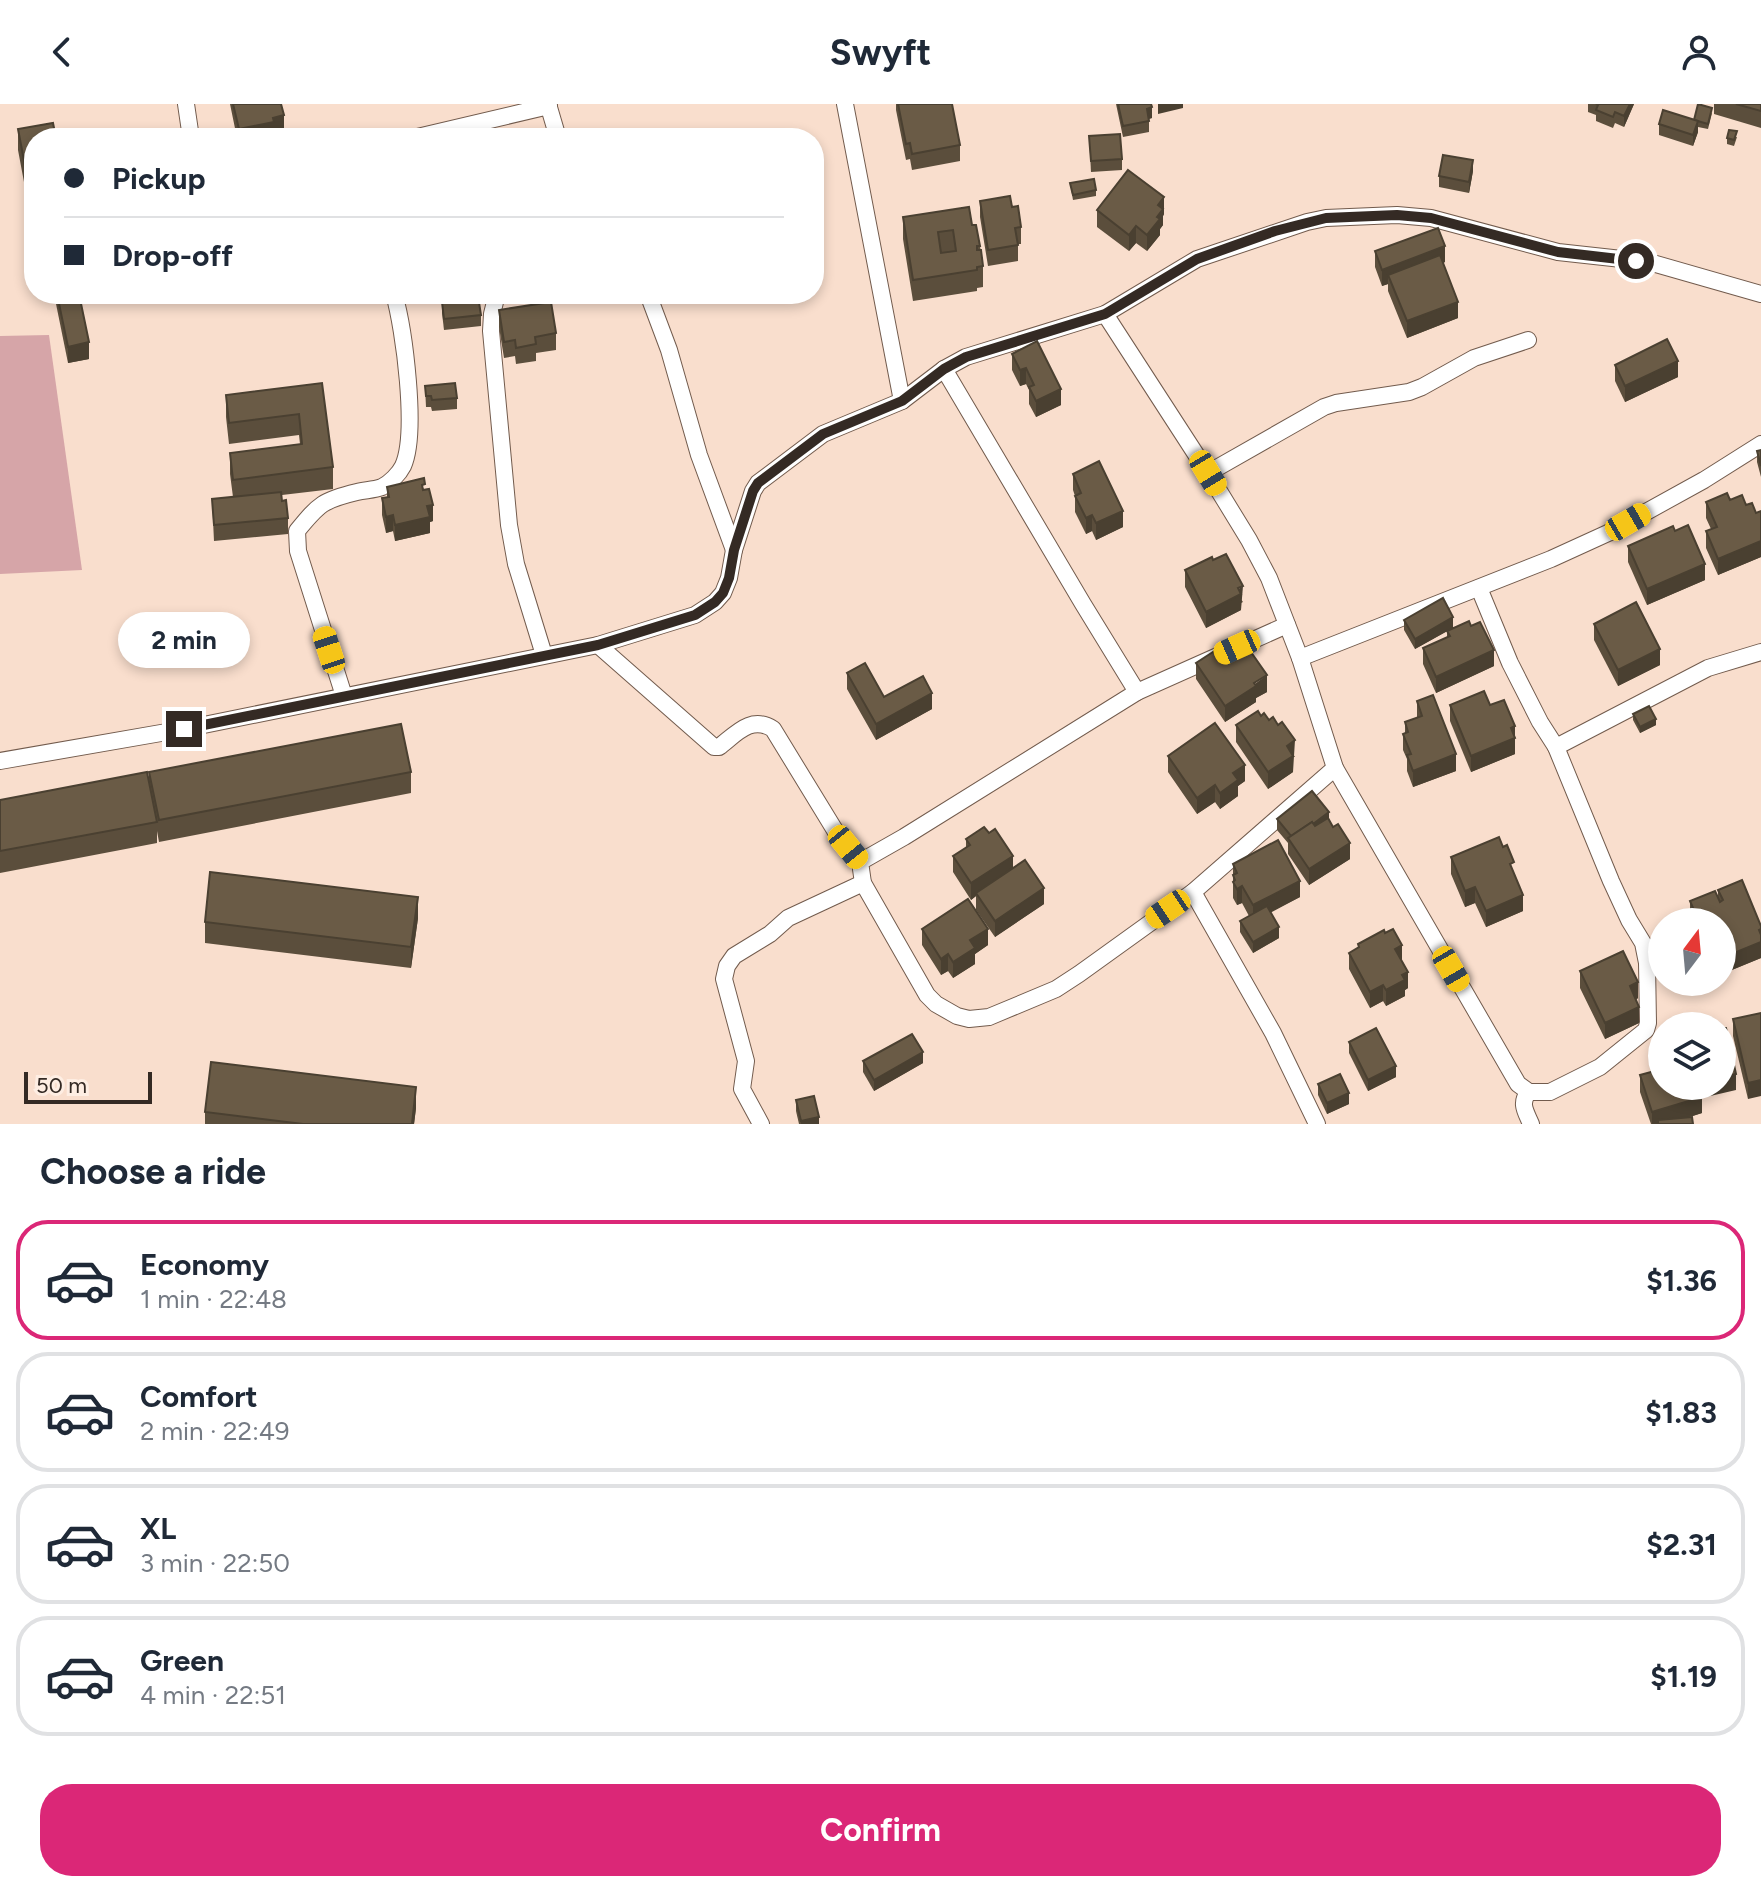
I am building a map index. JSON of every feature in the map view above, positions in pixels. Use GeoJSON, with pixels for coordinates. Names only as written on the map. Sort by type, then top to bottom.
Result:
{"type":"FeatureCollection","features":[{"type":"Feature","properties":{"kind":"street"},"geometry":{"type":"LineString","coordinates":[[186,104],[190,128]]}},
{"type":"Feature","properties":{"kind":"street"},"geometry":{"type":"LineString","coordinates":[[845,104],[902,401]]}},
{"type":"Feature","properties":{"kind":"street"},"geometry":{"type":"LineString","coordinates":[[454,128],[549,105],[555,128]]}},
{"type":"Feature","properties":{"kind":"street"},"geometry":{"type":"LineString","coordinates":[[0,761],[184,729],[598,645],[695,615],[723,593],[734,550],[758,483],[823,434],[902,401],[944,369],[966,357],[1105,314],[1197,259],[1307,222],[1326,218],[1383,216],[1431,218],[1558,252],[1649,262],[1761,294]]}},
{"type":"Feature","properties":{"kind":"street"},"geometry":{"type":"LineString","coordinates":[[344,696],[298,551],[297,531],[327,500],[383,486],[396,477],[403,466],[409,447],[408,382],[401,304]]}},
{"type":"Feature","properties":{"kind":"street"},"geometry":{"type":"LineString","coordinates":[[494,304],[491,331],[509,525],[516,564],[544,655]]}},
{"type":"Feature","properties":{"kind":"street"},"geometry":{"type":"LineString","coordinates":[[652,304],[669,350],[699,455],[734,550]]}},
{"type":"Feature","properties":{"kind":"street"},"geometry":{"type":"LineString","coordinates":[[1105,314],[1208,473],[1269,578],[1300,658],[1335,768],[1518,1084],[1529,1092],[1550,1092],[1600,1067],[1646,1030],[1647,963],[1643,943],[1611,881],[1556,747],[1510,663],[1479,588]]}},
{"type":"Feature","properties":{"kind":"street"},"geometry":{"type":"LineString","coordinates":[[1208,473],[1324,407],[1409,392],[1474,358],[1528,340]]}},
{"type":"Feature","properties":{"kind":"street"},"geometry":{"type":"LineString","coordinates":[[944,369],[1137,692]]}},
{"type":"Feature","properties":{"kind":"street"},"geometry":{"type":"LineString","coordinates":[[1300,658],[1551,559],[1608,533],[1704,480],[1761,444]]}},
{"type":"Feature","properties":{"kind":"street"},"geometry":{"type":"LineString","coordinates":[[860,862],[1137,692],[1287,625]]}},
{"type":"Feature","properties":{"kind":"street"},"geometry":{"type":"LineString","coordinates":[[598,645],[714,747],[719,747],[752,723],[773,729],[836,832],[860,862],[863,883],[927,995],[948,1012],[969,1019],[989,1017],[1056,989],[1079,974],[1193,892],[1335,768]]}},
{"type":"Feature","properties":{"kind":"street"},"geometry":{"type":"LineString","coordinates":[[1556,747],[1708,668],[1761,652]]}},
{"type":"Feature","properties":{"kind":"street"},"geometry":{"type":"LineString","coordinates":[[761,1124],[742,1089],[746,1061],[724,979],[727,966],[734,956],[770,934],[788,918],[863,883]]}},
{"type":"Feature","properties":{"kind":"street"},"geometry":{"type":"LineString","coordinates":[[1193,892],[1273,1033],[1317,1124]]}},
{"type":"Feature","properties":{"kind":"street"},"geometry":{"type":"LineString","coordinates":[[1529,1092],[1524,1097],[1523,1105],[1531,1124]]}},
{"type":"Feature","properties":{"kind":"shaded area"},"geometry":{"type":"Polygon","coordinates":[[[49,335],[82,570],[0,574],[0,336],[49,335]]]}},
{"type":"Feature","properties":{"kind":"building"},"geometry":{"type":"Polygon","coordinates":[[[233,104],[281,104],[284,115],[273,118],[274,122],[239,128],[233,104]]]}},
{"type":"Feature","properties":{"kind":"building"},"geometry":{"type":"Polygon","coordinates":[[[898,104],[952,104],[960,145],[912,154],[910,143],[906,144],[898,104]]]}},
{"type":"Feature","properties":{"kind":"building"},"geometry":{"type":"Polygon","coordinates":[[[1118,104],[1151,104],[1152,107],[1147,109],[1149,121],[1123,126],[1118,104]]]}},
{"type":"Feature","properties":{"kind":"building"},"geometry":{"type":"Polygon","coordinates":[[[1596,104],[1630,104],[1624,116],[1615,112],[1613,117],[1596,110],[1596,104]]]}},
{"type":"Feature","properties":{"kind":"building"},"geometry":{"type":"Polygon","coordinates":[[[1698,104],[1712,108],[1708,124],[1694,120],[1698,104]]]}},
{"type":"Feature","properties":{"kind":"building"},"geometry":{"type":"Polygon","coordinates":[[[1736,104],[1761,104],[1761,111],[1736,104]]]}},
{"type":"Feature","properties":{"kind":"building"},"geometry":{"type":"Polygon","coordinates":[[[1663,110],[1698,121],[1693,135],[1659,124],[1663,110]]]}},
{"type":"Feature","properties":{"kind":"building"},"geometry":{"type":"Polygon","coordinates":[[[53,123],[54,128],[24,128],[24,160],[18,129],[53,123]]]}},
{"type":"Feature","properties":{"kind":"building"},"geometry":{"type":"Polygon","coordinates":[[[1729,130],[1737,131],[1734,140],[1727,138],[1729,130]]]}},
{"type":"Feature","properties":{"kind":"building"},"geometry":{"type":"Polygon","coordinates":[[[1120,134],[1122,159],[1091,161],[1089,136],[1120,134]]]}},
{"type":"Feature","properties":{"kind":"building"},"geometry":{"type":"Polygon","coordinates":[[[1443,155],[1473,160],[1469,182],[1439,176],[1443,155]]]}},
{"type":"Feature","properties":{"kind":"building"},"geometry":{"type":"Polygon","coordinates":[[[1128,170],[1164,197],[1158,205],[1163,209],[1157,217],[1160,219],[1147,235],[1136,226],[1129,235],[1097,210],[1128,170]]]}},
{"type":"Feature","properties":{"kind":"building"},"geometry":{"type":"Polygon","coordinates":[[[1094,179],[1096,190],[1073,195],[1070,183],[1094,179]]]}},
{"type":"Feature","properties":{"kind":"building"},"geometry":{"type":"Polygon","coordinates":[[[1010,196],[1012,207],[1018,206],[1021,227],[1015,228],[1018,245],[988,250],[980,201],[1010,196]]]}},
{"type":"Feature","properties":{"kind":"building"},"geometry":{"type":"Polygon","coordinates":[[[969,207],[972,225],[976,225],[980,246],[977,250],[981,250],[983,266],[977,267],[977,270],[913,280],[903,217],[969,207]],[[953,230],[938,232],[941,253],[956,251],[953,230]]]}},
{"type":"Feature","properties":{"kind":"building"},"geometry":{"type":"Polygon","coordinates":[[[1438,228],[1445,246],[1382,270],[1375,251],[1438,228]]]}},
{"type":"Feature","properties":{"kind":"building"},"geometry":{"type":"Polygon","coordinates":[[[1440,255],[1458,302],[1407,321],[1388,275],[1440,255]]]}},
{"type":"Feature","properties":{"kind":"building"},"geometry":{"type":"Polygon","coordinates":[[[59,304],[81,304],[89,342],[68,347],[59,304]]]}},
{"type":"Feature","properties":{"kind":"building"},"geometry":{"type":"Polygon","coordinates":[[[442,304],[479,304],[481,315],[444,319],[442,304]]]}},
{"type":"Feature","properties":{"kind":"building"},"geometry":{"type":"Polygon","coordinates":[[[551,304],[556,333],[535,337],[536,344],[516,348],[515,340],[504,342],[499,310],[551,304]]]}},
{"type":"Feature","properties":{"kind":"building"},"geometry":{"type":"Polygon","coordinates":[[[1667,339],[1678,361],[1625,386],[1615,365],[1667,339]]]}},
{"type":"Feature","properties":{"kind":"building"},"geometry":{"type":"Polygon","coordinates":[[[1037,341],[1061,389],[1036,401],[1029,387],[1034,385],[1026,368],[1020,370],[1012,354],[1037,341]]]}},
{"type":"Feature","properties":{"kind":"building"},"geometry":{"type":"Polygon","coordinates":[[[322,383],[333,467],[233,480],[230,453],[302,444],[299,414],[229,423],[226,395],[322,383]]]}},
{"type":"Feature","properties":{"kind":"building"},"geometry":{"type":"Polygon","coordinates":[[[455,383],[457,398],[432,400],[431,396],[426,396],[425,386],[455,383]]]}},
{"type":"Feature","properties":{"kind":"building"},"geometry":{"type":"Polygon","coordinates":[[[1099,461],[1123,511],[1096,523],[1092,515],[1086,518],[1075,496],[1081,493],[1073,474],[1099,461]]]}},
{"type":"Feature","properties":{"kind":"building"},"geometry":{"type":"Polygon","coordinates":[[[424,478],[423,490],[429,489],[433,505],[427,506],[430,517],[395,525],[393,515],[386,517],[382,498],[389,497],[387,487],[424,478]]]}},
{"type":"Feature","properties":{"kind":"building"},"geometry":{"type":"Polygon","coordinates":[[[281,492],[282,501],[286,500],[288,518],[214,525],[212,499],[281,492]]]}},
{"type":"Feature","properties":{"kind":"building"},"geometry":{"type":"Polygon","coordinates":[[[1727,493],[1730,500],[1742,495],[1746,505],[1752,503],[1756,513],[1761,511],[1761,541],[1718,559],[1706,531],[1717,527],[1706,502],[1727,493]]]}},
{"type":"Feature","properties":{"kind":"building"},"geometry":{"type":"Polygon","coordinates":[[[1688,525],[1705,564],[1647,589],[1628,546],[1673,526],[1675,531],[1688,525]]]}},
{"type":"Feature","properties":{"kind":"building"},"geometry":{"type":"Polygon","coordinates":[[[1226,554],[1243,586],[1238,588],[1241,594],[1206,612],[1185,570],[1226,554]]]}},
{"type":"Feature","properties":{"kind":"building"},"geometry":{"type":"Polygon","coordinates":[[[1443,598],[1453,617],[1415,639],[1404,620],[1443,598]]]}},
{"type":"Feature","properties":{"kind":"building"},"geometry":{"type":"Polygon","coordinates":[[[1636,602],[1660,649],[1618,670],[1594,624],[1636,602]]]}},
{"type":"Feature","properties":{"kind":"building"},"geometry":{"type":"Polygon","coordinates":[[[1469,621],[1471,626],[1480,622],[1494,650],[1436,677],[1423,648],[1450,636],[1447,631],[1469,621]]]}},
{"type":"Feature","properties":{"kind":"building"},"geometry":{"type":"Polygon","coordinates":[[[1239,635],[1267,675],[1225,706],[1196,663],[1239,635]]]}},
{"type":"Feature","properties":{"kind":"building"},"geometry":{"type":"Polygon","coordinates":[[[865,663],[884,697],[923,676],[932,693],[876,724],[847,673],[865,663]]]}},
{"type":"Feature","properties":{"kind":"building"},"geometry":{"type":"Polygon","coordinates":[[[1484,691],[1490,705],[1504,700],[1515,726],[1511,728],[1515,738],[1471,756],[1450,705],[1484,691]]]}},
{"type":"Feature","properties":{"kind":"building"},"geometry":{"type":"Polygon","coordinates":[[[1433,695],[1456,754],[1413,771],[1407,755],[1411,754],[1403,734],[1408,732],[1405,722],[1422,716],[1417,701],[1433,695]]]}},
{"type":"Feature","properties":{"kind":"building"},"geometry":{"type":"Polygon","coordinates":[[[1649,706],[1656,719],[1640,727],[1633,714],[1649,706]]]}},
{"type":"Feature","properties":{"kind":"building"},"geometry":{"type":"Polygon","coordinates":[[[1258,711],[1269,720],[1273,717],[1278,725],[1282,722],[1295,740],[1287,746],[1293,756],[1268,772],[1236,725],[1258,711]]]}},
{"type":"Feature","properties":{"kind":"building"},"geometry":{"type":"Polygon","coordinates":[[[1215,723],[1245,765],[1233,773],[1238,780],[1220,793],[1215,785],[1197,798],[1168,756],[1215,723]]]}},
{"type":"Feature","properties":{"kind":"building"},"geometry":{"type":"Polygon","coordinates":[[[401,724],[411,772],[159,820],[149,772],[401,724]]]}},
{"type":"Feature","properties":{"kind":"building"},"geometry":{"type":"Polygon","coordinates":[[[147,772],[157,822],[0,851],[0,800],[147,772]]]}},
{"type":"Feature","properties":{"kind":"building"},"geometry":{"type":"Polygon","coordinates":[[[1312,791],[1329,812],[1291,836],[1277,819],[1312,791]]]}},
{"type":"Feature","properties":{"kind":"building"},"geometry":{"type":"Polygon","coordinates":[[[1328,818],[1333,827],[1338,824],[1350,843],[1309,869],[1288,838],[1312,822],[1315,826],[1328,818]]]}},
{"type":"Feature","properties":{"kind":"building"},"geometry":{"type":"Polygon","coordinates":[[[984,827],[989,833],[995,829],[1013,856],[971,883],[953,856],[970,845],[966,839],[984,827]]]}},
{"type":"Feature","properties":{"kind":"building"},"geometry":{"type":"Polygon","coordinates":[[[1499,837],[1503,847],[1507,845],[1514,862],[1510,864],[1523,895],[1486,911],[1475,887],[1465,891],[1451,857],[1499,837]]]}},
{"type":"Feature","properties":{"kind":"building"},"geometry":{"type":"Polygon","coordinates":[[[1278,840],[1300,881],[1253,905],[1242,886],[1237,889],[1233,882],[1233,875],[1237,873],[1233,864],[1278,840]]]}},
{"type":"Feature","properties":{"kind":"building"},"geometry":{"type":"Polygon","coordinates":[[[1025,860],[1044,888],[995,921],[976,893],[1025,860]]]}},
{"type":"Feature","properties":{"kind":"building"},"geometry":{"type":"Polygon","coordinates":[[[210,872],[418,897],[411,947],[205,922],[210,872]]]}},
{"type":"Feature","properties":{"kind":"building"},"geometry":{"type":"Polygon","coordinates":[[[1742,880],[1761,926],[1761,942],[1736,952],[1736,908],[1693,908],[1690,901],[1715,891],[1720,902],[1723,900],[1718,890],[1742,880]]]}},
{"type":"Feature","properties":{"kind":"building"},"geometry":{"type":"Polygon","coordinates":[[[968,899],[988,929],[970,940],[975,948],[953,962],[948,954],[941,959],[922,929],[968,899]]]}},
{"type":"Feature","properties":{"kind":"building"},"geometry":{"type":"Polygon","coordinates":[[[1267,906],[1279,927],[1253,942],[1240,921],[1267,906]]]}},
{"type":"Feature","properties":{"kind":"building"},"geometry":{"type":"Polygon","coordinates":[[[1393,929],[1402,945],[1395,949],[1408,972],[1402,975],[1405,980],[1386,990],[1383,985],[1370,992],[1349,953],[1359,947],[1358,944],[1384,930],[1385,933],[1393,929]]]}},
{"type":"Feature","properties":{"kind":"building"},"geometry":{"type":"Polygon","coordinates":[[[1623,951],[1638,982],[1630,986],[1639,1007],[1605,1023],[1580,971],[1623,951]]]}},
{"type":"Feature","properties":{"kind":"building"},"geometry":{"type":"Polygon","coordinates":[[[1761,1013],[1761,1080],[1748,1083],[1736,1032],[1736,1018],[1761,1013]]]}},
{"type":"Feature","properties":{"kind":"building"},"geometry":{"type":"Polygon","coordinates":[[[1376,1028],[1396,1066],[1368,1080],[1349,1042],[1376,1028]]]}},
{"type":"Feature","properties":{"kind":"building"},"geometry":{"type":"Polygon","coordinates":[[[912,1034],[923,1052],[874,1080],[863,1061],[912,1034]]]}},
{"type":"Feature","properties":{"kind":"building"},"geometry":{"type":"Polygon","coordinates":[[[211,1062],[416,1087],[412,1124],[303,1124],[205,1112],[211,1062]]]}},
{"type":"Feature","properties":{"kind":"building"},"geometry":{"type":"Polygon","coordinates":[[[1648,1073],[1648,1100],[1640,1075],[1648,1073]]]}},
{"type":"Feature","properties":{"kind":"building"},"geometry":{"type":"Polygon","coordinates":[[[1340,1074],[1349,1093],[1327,1103],[1318,1084],[1340,1074]]]}},
{"type":"Feature","properties":{"kind":"building"},"geometry":{"type":"Polygon","coordinates":[[[814,1096],[819,1117],[801,1121],[796,1100],[814,1096]]]}},
{"type":"Feature","properties":{"kind":"building"},"geometry":{"type":"Polygon","coordinates":[[[1648,1100],[1692,1100],[1652,1112],[1648,1100]]]}},
{"type":"Feature","properties":{"kind":"building"},"geometry":{"type":"Polygon","coordinates":[[[1692,1117],[1693,1124],[1658,1124],[1658,1120],[1692,1117]]]}},
{"type":"Feature","properties":{"kind":"route"},"geometry":{"type":"LineString","coordinates":[[184,729],[598,645],[695,615],[723,593],[734,550],[758,483],[823,434],[902,401],[944,369],[966,357],[1105,314],[1197,259],[1275,231],[1326,218],[1397,215],[1431,218],[1567,254],[1636,261]]}}]}
